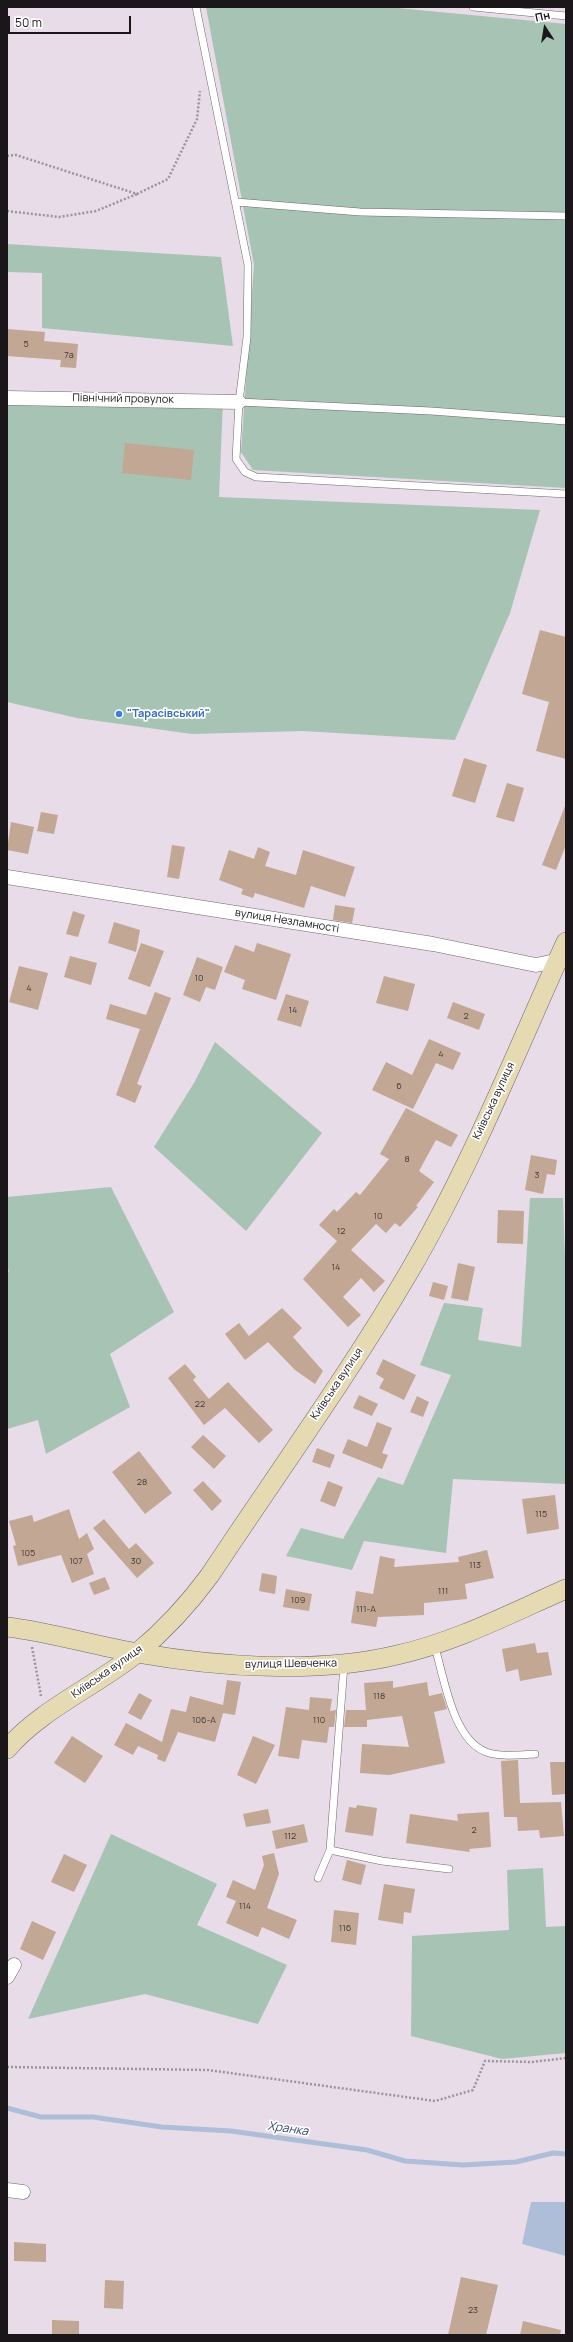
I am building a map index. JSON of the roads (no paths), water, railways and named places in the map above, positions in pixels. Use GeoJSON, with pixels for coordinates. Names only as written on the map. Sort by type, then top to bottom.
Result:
{"type":"FeatureCollection","features":[{"type":"Feature","properties":{"kind":"main road","name":"Київська вулиця"},"geometry":{"type":"LineString","coordinates":[[7,1749],[44,1716],[137,1653],[184,1610],[210,1575],[367,1339],[409,1272],[485,1123],[562,960],[566,942]]}},
{"type":"Feature","properties":{"kind":"main road","name":"вулиця Шевченка"},"geometry":{"type":"LineString","coordinates":[[7,1627],[29,1629],[137,1653],[234,1665],[303,1665],[344,1663],[396,1655],[434,1644],[491,1622],[566,1589]]}},
{"type":"Feature","properties":{"kind":"street","name":"Північний провулок"},"geometry":{"type":"LineString","coordinates":[[7,398],[239,402]]}},
{"type":"Feature","properties":{"kind":"street","name":"вулиця Незламності"},"geometry":{"type":"LineString","coordinates":[[7,877],[433,944],[536,965],[562,960]]}},
{"type":"Feature","properties":{"kind":"street"},"geometry":{"type":"LineString","coordinates":[[7,2190],[23,2192]]}},
{"type":"Feature","properties":{"kind":"lane"},"geometry":{"type":"LineString","coordinates":[[196,7],[248,265],[247,337],[239,402],[236,459],[245,472],[256,476],[566,494]]}},
{"type":"Feature","properties":{"kind":"lane"},"geometry":{"type":"LineString","coordinates":[[473,7],[566,16]]}},
{"type":"Feature","properties":{"kind":"lane"},"geometry":{"type":"LineString","coordinates":[[236,202],[360,212],[566,216]]}},
{"type":"Feature","properties":{"kind":"lane"},"geometry":{"type":"LineString","coordinates":[[239,402],[431,411],[566,421]]}},
{"type":"Feature","properties":{"kind":"lane"},"geometry":{"type":"LineString","coordinates":[[434,1644],[458,1725],[467,1738],[476,1747],[486,1752],[500,1755],[535,1754]]}},
{"type":"Feature","properties":{"kind":"lane"},"geometry":{"type":"LineString","coordinates":[[318,1878],[330,1850],[344,1663]]}},
{"type":"Feature","properties":{"kind":"lane"},"geometry":{"type":"LineString","coordinates":[[330,1850],[382,1861],[450,1869]]}},
{"type":"Feature","properties":{"kind":"water"},"geometry":{"type":"Polygon","coordinates":[[[531,2202],[566,2202],[566,2256],[522,2244],[531,2202]]]}},
{"type":"Feature","properties":{"kind":"waterway","name":"Хранка"},"geometry":{"type":"LineString","coordinates":[[7,2108],[41,2117],[93,2117],[162,2127],[231,2131],[367,2150],[405,2161],[463,2165],[516,2162],[553,2153],[566,2154]]}},
{"type":"Feature","properties":{"kind":"place","name":"\"Тарасівський\""},"geometry":{"type":"Point","coordinates":[119,714]}}]}
